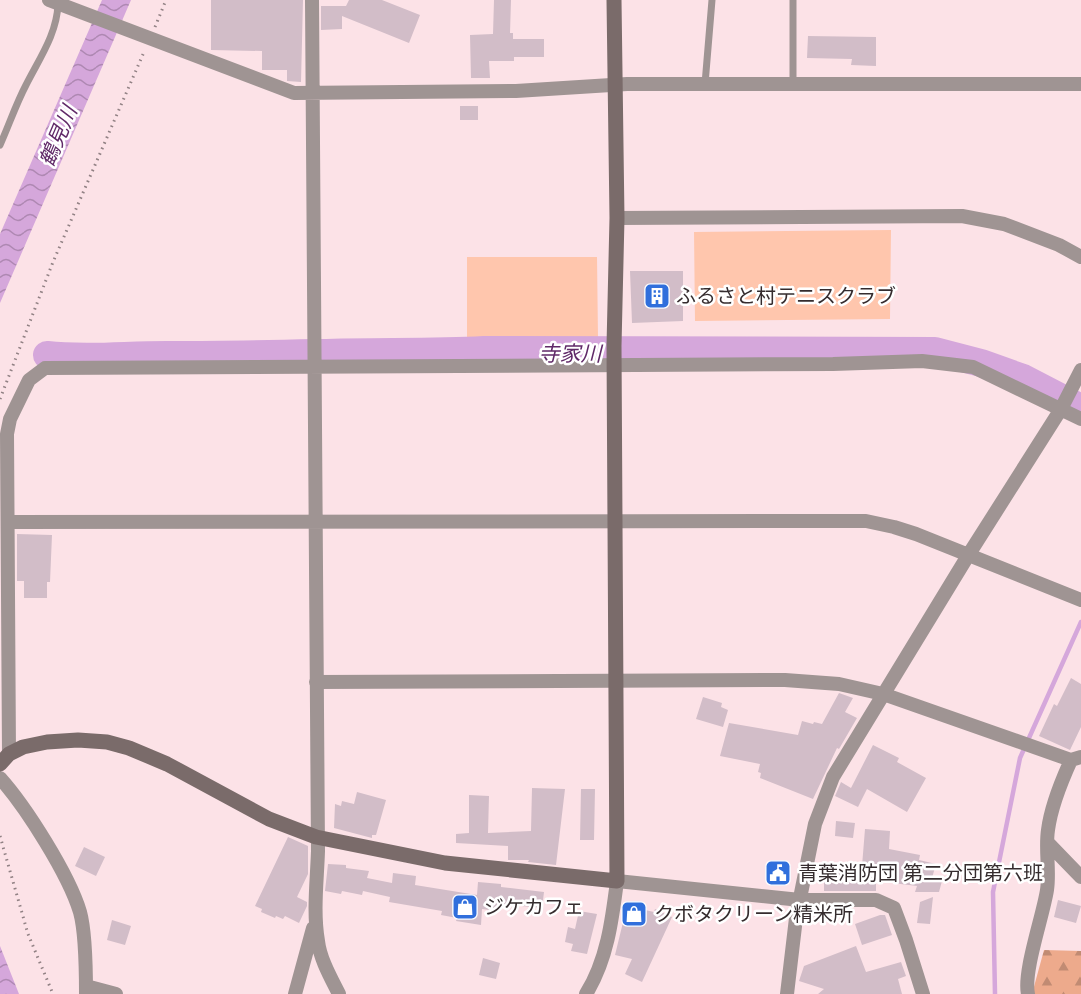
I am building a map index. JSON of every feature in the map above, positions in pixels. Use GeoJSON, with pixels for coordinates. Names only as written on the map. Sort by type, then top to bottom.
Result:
{"type":"FeatureCollection","features":[{"type":"Feature","properties":{"kind":"street"},"geometry":{"type":"LineString","coordinates":[[312,0],[316,917],[321,954],[339,994]]}},
{"type":"Feature","properties":{"kind":"street"},"geometry":{"type":"LineString","coordinates":[[586,994],[598,975],[608,938],[617,881],[614,0]]}},
{"type":"Feature","properties":{"kind":"street"},"geometry":{"type":"LineString","coordinates":[[59,3],[294,93],[516,91],[615,84],[1081,84]]}},
{"type":"Feature","properties":{"kind":"street"},"geometry":{"type":"LineString","coordinates":[[616,218],[962,216],[1004,224],[1059,245],[1081,257]]}},
{"type":"Feature","properties":{"kind":"street"},"geometry":{"type":"LineString","coordinates":[[5,759],[7,434],[10,419],[28,380],[45,368],[314,358],[614,356],[922,361],[973,367],[1081,419]]}},
{"type":"Feature","properties":{"kind":"street"},"geometry":{"type":"LineString","coordinates":[[787,994],[796,918],[816,824],[833,777],[969,554],[1061,409],[1081,370]]}},
{"type":"Feature","properties":{"kind":"street"},"geometry":{"type":"LineString","coordinates":[[8,522],[866,521],[894,527],[969,554],[1081,600]]}},
{"type":"Feature","properties":{"kind":"street"},"geometry":{"type":"LineString","coordinates":[[316,682],[784,680],[839,684],[883,694],[1076,758],[1058,789],[1047,831],[1048,888],[1029,968],[1026,987],[1028,994]]}},
{"type":"Feature","properties":{"kind":"street"},"geometry":{"type":"LineString","coordinates":[[5,759],[23,747],[47,742],[78,740],[107,742],[129,748],[167,764],[269,819],[316,837],[445,862],[800,900],[876,900],[894,908],[923,994]]}},
{"type":"Feature","properties":{"kind":"street"},"geometry":{"type":"LineString","coordinates":[[0,778],[38,831],[74,896],[80,913],[86,990],[116,994]]}},
{"type":"Feature","properties":{"kind":"street"},"geometry":{"type":"LineString","coordinates":[[1048,843],[1081,877]]}},
{"type":"Feature","properties":{"kind":"street"},"geometry":{"type":"LineString","coordinates":[[295,994],[316,917]]}},
{"type":"Feature","properties":{"kind":"lane"},"geometry":{"type":"LineString","coordinates":[[705,84],[712,0]]}},
{"type":"Feature","properties":{"kind":"lane"},"geometry":{"type":"LineString","coordinates":[[793,0],[793,84]]}},
{"type":"Feature","properties":{"kind":"lane"},"geometry":{"type":"LineString","coordinates":[[0,145],[54,27],[59,3]]}},
{"type":"Feature","properties":{"kind":"path"},"geometry":{"type":"LineString","coordinates":[[0,399],[53,262],[146,38],[166,0]]}},
{"type":"Feature","properties":{"kind":"path"},"geometry":{"type":"LineString","coordinates":[[0,836],[28,934],[53,994]]}},
{"type":"Feature","properties":{"kind":"shaded area"},"geometry":{"type":"Polygon","coordinates":[[[891,230],[890,319],[695,321],[694,232],[891,230]]]}},
{"type":"Feature","properties":{"kind":"shaded area"},"geometry":{"type":"Polygon","coordinates":[[[467,257],[597,257],[598,338],[467,338],[467,257]]]}},
{"type":"Feature","properties":{"kind":"green space"},"geometry":{"type":"Polygon","coordinates":[[[1044,950],[1081,951],[1081,994],[1032,994],[1044,950]]]}},
{"type":"Feature","properties":{"kind":"water","name":"鶴見川"},"geometry":{"type":"Polygon","coordinates":[[[102,0],[131,0],[0,303],[0,234],[102,0]]]}},
{"type":"Feature","properties":{"kind":"water"},"geometry":{"type":"Polygon","coordinates":[[[0,946],[19,994],[0,994],[0,946]]]}},
{"type":"Feature","properties":{"kind":"building"},"geometry":{"type":"Polygon","coordinates":[[[211,0],[303,0],[301,82],[287,81],[287,70],[262,70],[262,51],[211,50],[211,0]]]}},
{"type":"Feature","properties":{"kind":"building"},"geometry":{"type":"Polygon","coordinates":[[[349,0],[382,0],[420,15],[409,43],[342,16],[342,29],[321,30],[321,6],[346,6],[349,0]]]}},
{"type":"Feature","properties":{"kind":"building"},"geometry":{"type":"Polygon","coordinates":[[[494,0],[511,0],[510,33],[513,33],[513,39],[544,39],[544,57],[514,57],[514,61],[489,61],[490,78],[471,78],[470,35],[493,34],[494,0]]]}},
{"type":"Feature","properties":{"kind":"building"},"geometry":{"type":"Polygon","coordinates":[[[808,36],[876,37],[876,66],[851,65],[852,59],[807,58],[808,36]]]}},
{"type":"Feature","properties":{"kind":"building"},"geometry":{"type":"Polygon","coordinates":[[[460,106],[478,106],[478,120],[460,120],[460,106]]]}},
{"type":"Feature","properties":{"kind":"building","name":"ふるさと村テニスクラブ"},"geometry":{"type":"Polygon","coordinates":[[[630,271],[683,271],[683,321],[632,323],[630,271]]]}},
{"type":"Feature","properties":{"kind":"building"},"geometry":{"type":"Polygon","coordinates":[[[17,534],[52,535],[47,598],[24,598],[24,581],[17,581],[17,534]]]}},
{"type":"Feature","properties":{"kind":"building"},"geometry":{"type":"Polygon","coordinates":[[[1071,678],[1081,684],[1081,727],[1070,750],[1039,736],[1054,704],[1057,706],[1071,678]]]}},
{"type":"Feature","properties":{"kind":"building"},"geometry":{"type":"Polygon","coordinates":[[[839,693],[853,698],[845,712],[857,718],[839,749],[837,748],[813,799],[760,778],[761,773],[758,772],[760,764],[720,756],[729,723],[798,735],[802,721],[822,724],[839,693]]]}},
{"type":"Feature","properties":{"kind":"building"},"geometry":{"type":"Polygon","coordinates":[[[703,697],[722,703],[721,707],[728,710],[723,727],[696,719],[703,697]]]}},
{"type":"Feature","properties":{"kind":"building"},"geometry":{"type":"Polygon","coordinates":[[[873,745],[899,758],[897,762],[926,778],[907,812],[867,789],[858,807],[835,796],[841,782],[851,788],[873,745]]]}},
{"type":"Feature","properties":{"kind":"building"},"geometry":{"type":"Polygon","coordinates":[[[532,788],[565,789],[556,865],[528,862],[529,860],[508,860],[508,846],[456,843],[456,834],[469,833],[469,795],[489,796],[488,833],[531,831],[532,788]]]}},
{"type":"Feature","properties":{"kind":"building"},"geometry":{"type":"Polygon","coordinates":[[[581,789],[595,789],[594,840],[580,840],[581,789]]]}},
{"type":"Feature","properties":{"kind":"building"},"geometry":{"type":"Polygon","coordinates":[[[357,792],[386,800],[376,835],[372,835],[372,838],[334,828],[335,804],[341,806],[342,801],[354,804],[357,792]]]}},
{"type":"Feature","properties":{"kind":"building"},"geometry":{"type":"Polygon","coordinates":[[[836,821],[855,823],[853,838],[835,836],[836,821]]]}},
{"type":"Feature","properties":{"kind":"building"},"geometry":{"type":"Polygon","coordinates":[[[865,829],[890,831],[889,849],[920,855],[919,860],[936,864],[932,878],[942,881],[939,892],[915,892],[917,886],[876,881],[876,891],[824,891],[824,865],[862,866],[865,829]]]}},
{"type":"Feature","properties":{"kind":"building"},"geometry":{"type":"Polygon","coordinates":[[[288,837],[308,846],[308,874],[297,897],[307,902],[307,906],[299,923],[285,916],[283,919],[276,916],[275,918],[261,912],[262,909],[255,906],[288,837]]]}},
{"type":"Feature","properties":{"kind":"building"},"geometry":{"type":"Polygon","coordinates":[[[84,847],[105,857],[96,876],[75,866],[84,847]]]}},
{"type":"Feature","properties":{"kind":"building"},"geometry":{"type":"Polygon","coordinates":[[[773,863],[785,864],[783,882],[771,880],[773,863]]]}},
{"type":"Feature","properties":{"kind":"building"},"geometry":{"type":"Polygon","coordinates":[[[328,864],[346,865],[346,868],[369,871],[367,878],[392,883],[393,873],[416,876],[415,885],[477,895],[478,882],[544,892],[542,908],[499,904],[498,911],[482,909],[481,925],[456,921],[457,918],[441,915],[442,911],[389,902],[390,897],[363,891],[362,895],[342,891],[341,894],[325,891],[328,864]]]}},
{"type":"Feature","properties":{"kind":"building"},"geometry":{"type":"Polygon","coordinates":[[[933,897],[930,924],[917,923],[920,902],[933,897]]]}},
{"type":"Feature","properties":{"kind":"building"},"geometry":{"type":"Polygon","coordinates":[[[1058,900],[1081,906],[1076,923],[1054,917],[1058,900]]]}},
{"type":"Feature","properties":{"kind":"building"},"geometry":{"type":"Polygon","coordinates":[[[627,906],[654,912],[655,909],[672,917],[642,982],[625,974],[632,959],[615,955],[627,906]]]}},
{"type":"Feature","properties":{"kind":"building"},"geometry":{"type":"Polygon","coordinates":[[[579,911],[597,914],[587,954],[571,951],[573,944],[565,942],[568,927],[575,929],[579,911]]]}},
{"type":"Feature","properties":{"kind":"building"},"geometry":{"type":"Polygon","coordinates":[[[885,915],[892,935],[862,945],[855,924],[885,915]]]}},
{"type":"Feature","properties":{"kind":"building"},"geometry":{"type":"Polygon","coordinates":[[[112,920],[131,926],[125,945],[107,940],[112,920]]]}},
{"type":"Feature","properties":{"kind":"building"},"geometry":{"type":"Polygon","coordinates":[[[856,946],[866,972],[901,962],[906,976],[898,979],[902,994],[818,994],[824,989],[799,981],[804,966],[856,946]]]}},
{"type":"Feature","properties":{"kind":"building"},"geometry":{"type":"Polygon","coordinates":[[[483,958],[500,963],[496,979],[479,975],[483,958]]]}},
{"type":"Feature","properties":{"kind":"waterway","name":"寺家川"},"geometry":{"type":"LineString","coordinates":[[47,355],[95,357],[484,350],[935,351],[981,363],[1023,378],[1081,408]]}},
{"type":"Feature","properties":{"kind":"waterway"},"geometry":{"type":"LineString","coordinates":[[995,994],[993,892],[1020,758],[1081,622]]}},
{"type":"Feature","properties":{"kind":"place","name":"ふるさと村テニスクラブ"},"geometry":{"type":"Point","coordinates":[657,296]}},
{"type":"Feature","properties":{"kind":"place","name":"青葉消防団 第二分団第六班"},"geometry":{"type":"Point","coordinates":[778,873]}},
{"type":"Feature","properties":{"kind":"place","name":"ジケカフェ"},"geometry":{"type":"Point","coordinates":[465,907]}},
{"type":"Feature","properties":{"kind":"place","name":"クボタクリーン精米所"},"geometry":{"type":"Point","coordinates":[634,914]}}]}
